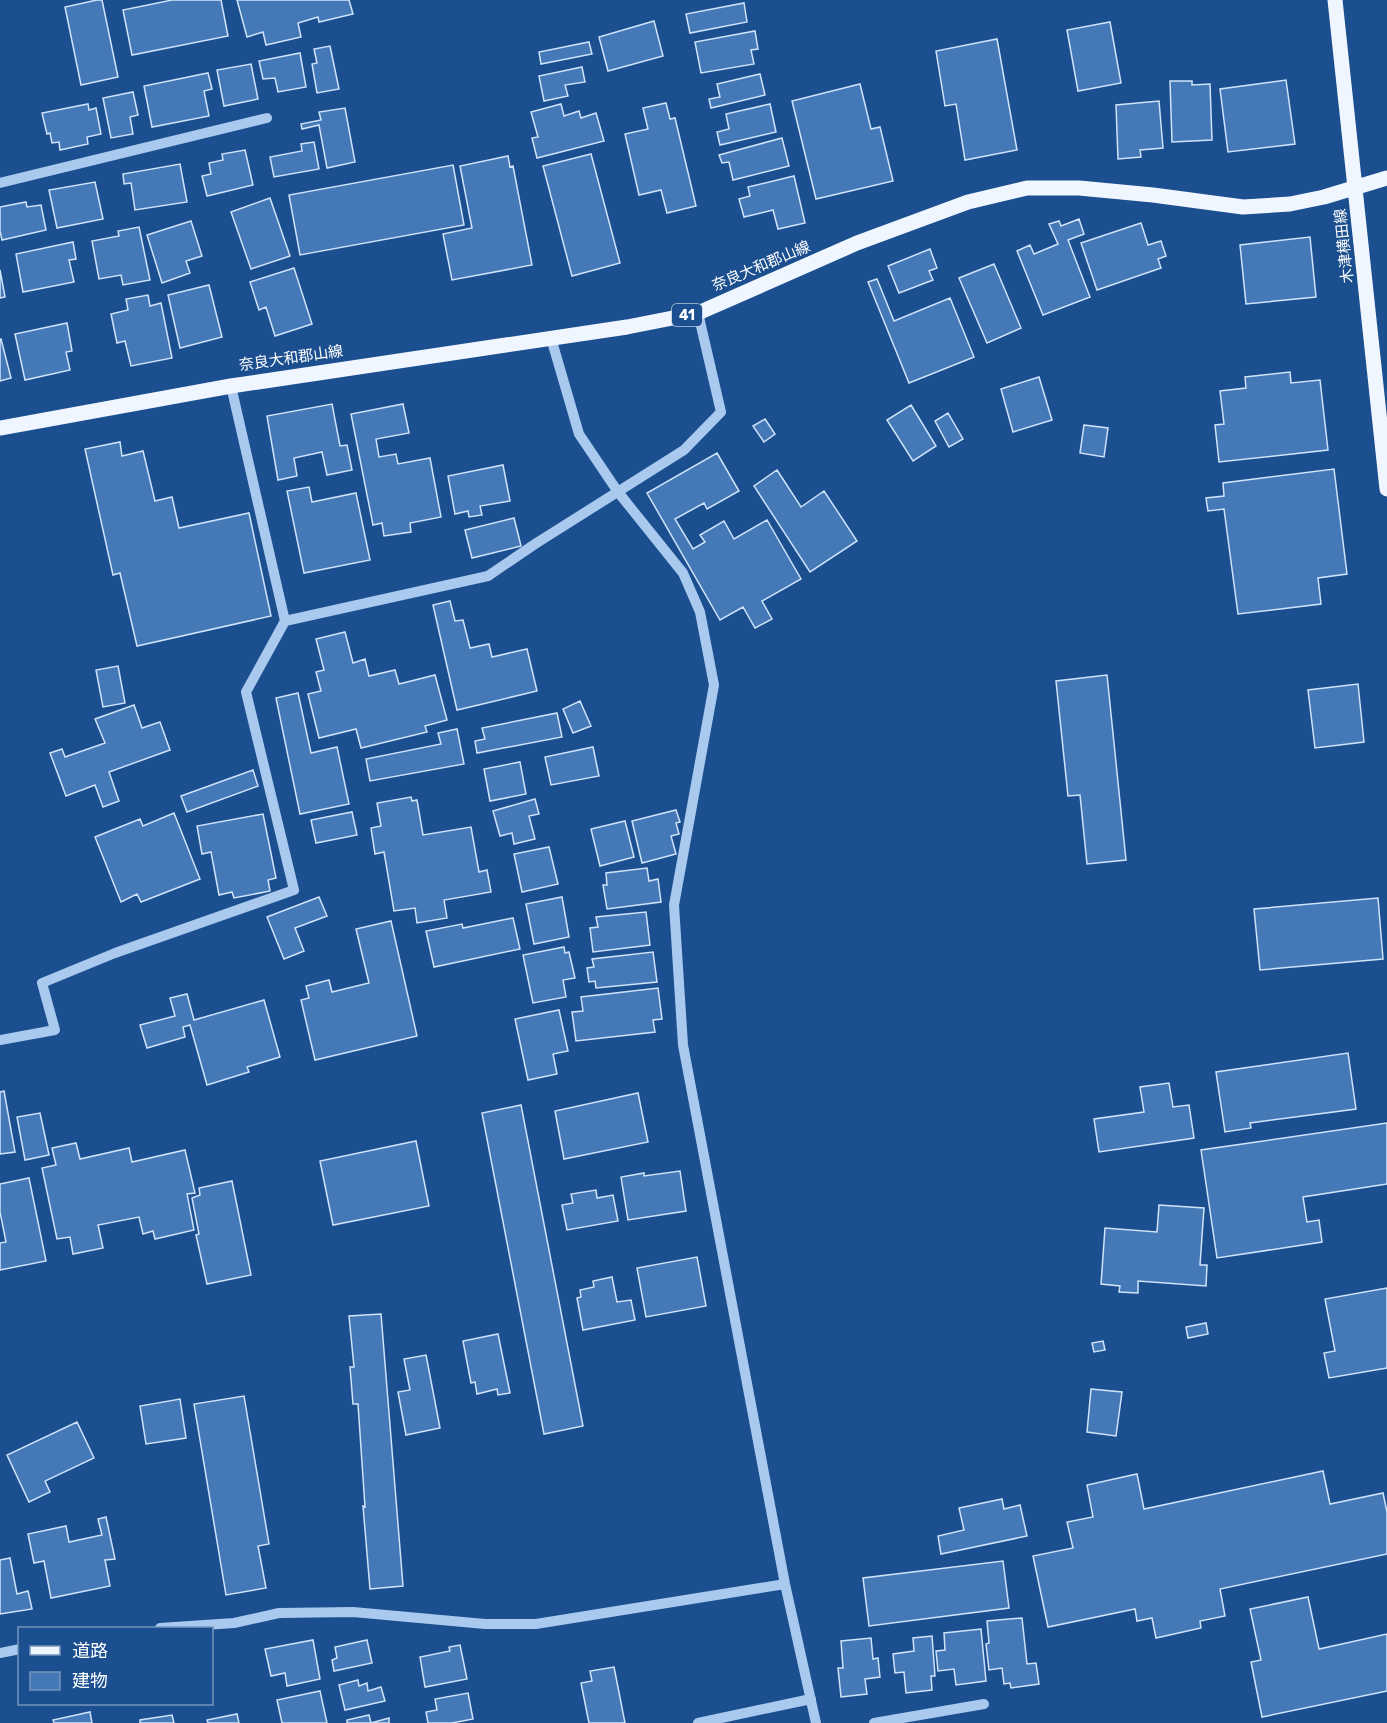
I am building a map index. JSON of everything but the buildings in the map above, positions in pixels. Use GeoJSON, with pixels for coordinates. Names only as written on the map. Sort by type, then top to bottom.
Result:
{"type":"FeatureCollection","features":[{"type":"Feature","properties":{"kind":"main road","name":"木津横田線"},"geometry":{"type":"LineString","coordinates":[[1335,0],[1387,489]]}},
{"type":"Feature","properties":{"kind":"main road","name":"奈良大和郡山線"},"geometry":{"type":"LineString","coordinates":[[0,428],[231,386],[627,327],[698,313],[857,243],[968,202],[1027,188],[1079,188],[1243,207],[1290,204],[1324,197],[1387,178]]}},
{"type":"Feature","properties":{"kind":"street"},"geometry":{"type":"LineString","coordinates":[[0,183],[267,118]]}},
{"type":"Feature","properties":{"kind":"street"},"geometry":{"type":"LineString","coordinates":[[285,621],[488,576],[535,543],[684,450],[721,412],[698,313]]}},
{"type":"Feature","properties":{"kind":"street"},"geometry":{"type":"LineString","coordinates":[[551,338],[579,434],[618,492],[683,573],[700,612],[714,685],[674,905],[683,1045],[785,1584],[816,1723]]}},
{"type":"Feature","properties":{"kind":"street"},"geometry":{"type":"LineString","coordinates":[[0,1040],[54,1030],[42,983],[115,953],[294,890],[246,692],[285,621],[231,386]]}},
{"type":"Feature","properties":{"kind":"street"},"geometry":{"type":"LineString","coordinates":[[185,1627],[234,1623],[279,1613],[352,1612],[485,1624],[536,1624],[785,1584]]}},
{"type":"Feature","properties":{"kind":"street"},"geometry":{"type":"LineString","coordinates":[[0,1653],[18,1649]]}},
{"type":"Feature","properties":{"kind":"street"},"geometry":{"type":"LineString","coordinates":[[698,1723],[811,1699]]}},
{"type":"Feature","properties":{"kind":"street"},"geometry":{"type":"LineString","coordinates":[[874,1723],[984,1704]]}}]}
